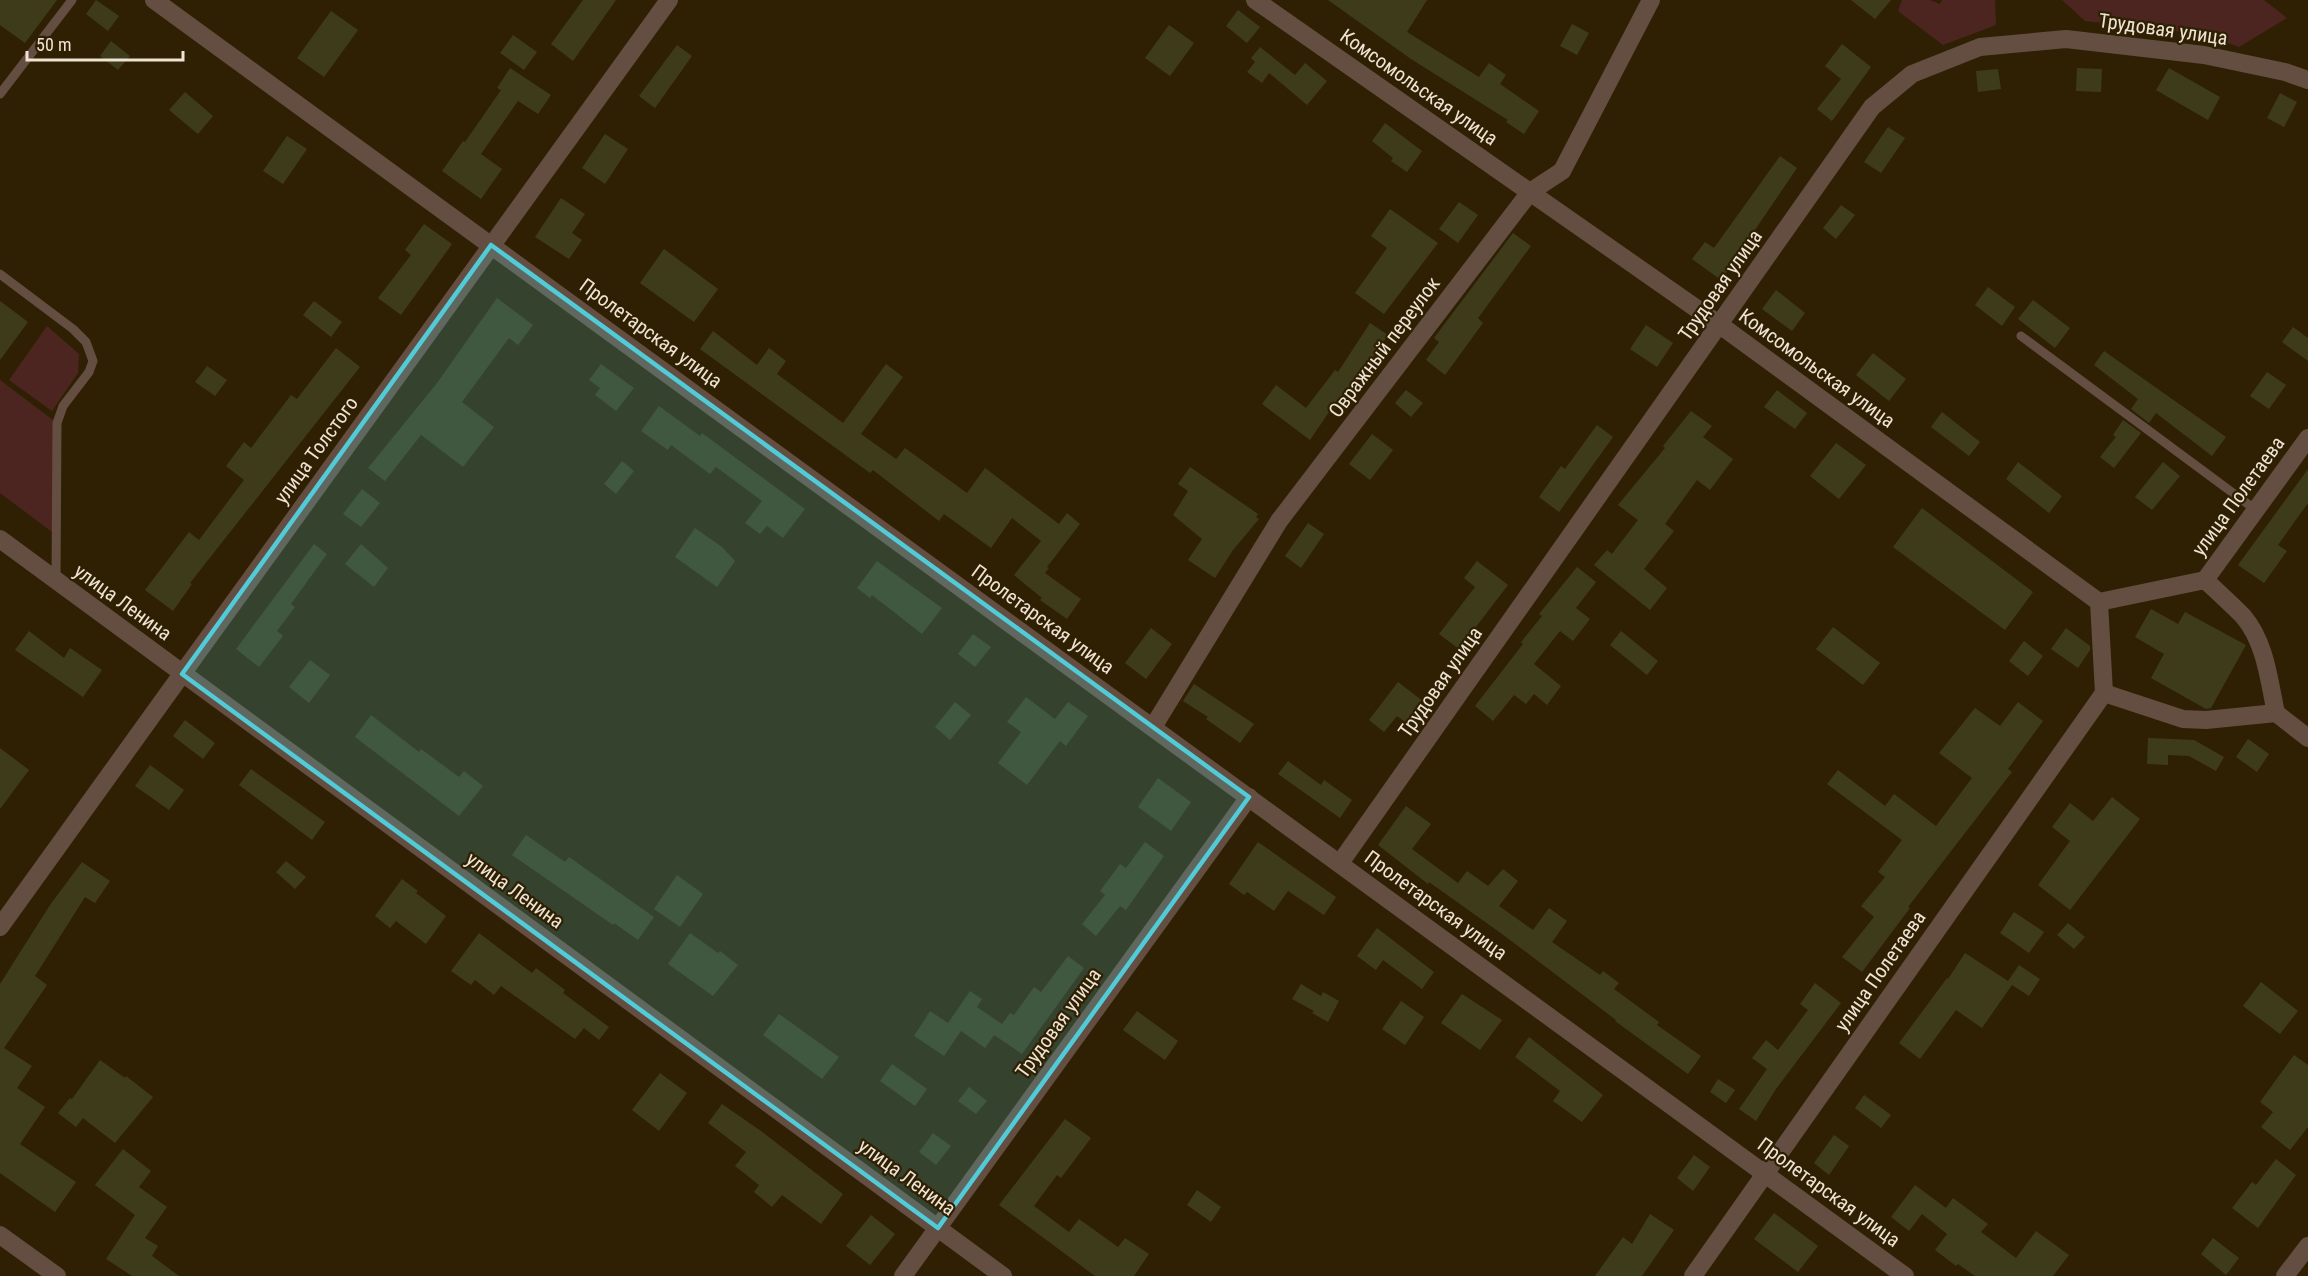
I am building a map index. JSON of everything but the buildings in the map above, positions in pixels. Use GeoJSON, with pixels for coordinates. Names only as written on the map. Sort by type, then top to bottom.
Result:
{"type":"FeatureCollection","features":[{"type":"Feature","properties":{"kind":"street","name":"Пролетарская улица"},"geometry":{"type":"LineString","coordinates":[[154,0],[492,244],[1905,1276]]}},
{"type":"Feature","properties":{"kind":"street","name":"улица Толстого"},"geometry":{"type":"LineString","coordinates":[[0,927],[669,0]]}},
{"type":"Feature","properties":{"kind":"street","name":"Комсомольская улица"},"geometry":{"type":"LineString","coordinates":[[1255,0],[1720,325],[2099,602]]}},
{"type":"Feature","properties":{"kind":"street","name":"Овражный переулок"},"geometry":{"type":"LineString","coordinates":[[1153,727],[1279,521],[1530,192],[1562,171],[1651,0]]}},
{"type":"Feature","properties":{"kind":"street","name":"Трудовая улица"},"geometry":{"type":"LineString","coordinates":[[1340,863],[1872,107],[1912,74],[1980,47],[2066,39],[2204,55],[2285,72],[2308,80]]}},
{"type":"Feature","properties":{"kind":"street","name":"улица Полетаева"},"geometry":{"type":"LineString","coordinates":[[2205,580],[2308,438]]}},
{"type":"Feature","properties":{"kind":"street","name":"улица Ленина"},"geometry":{"type":"LineString","coordinates":[[0,539],[1003,1276]]}},
{"type":"Feature","properties":{"kind":"street"},"geometry":{"type":"LineString","coordinates":[[2276,713],[2206,720],[2183,718],[2104,693],[2099,602],[2205,580],[2243,617],[2252,631],[2262,650],[2276,713],[2308,738]]}},
{"type":"Feature","properties":{"kind":"street","name":"улица Полетаева"},"geometry":{"type":"LineString","coordinates":[[1693,1276],[2104,693]]}},
{"type":"Feature","properties":{"kind":"street","name":"Трудовая улица"},"geometry":{"type":"LineString","coordinates":[[903,1276],[1249,797]]}},
{"type":"Feature","properties":{"kind":"street"},"geometry":{"type":"LineString","coordinates":[[0,1235],[57,1276]]}},
{"type":"Feature","properties":{"kind":"street"},"geometry":{"type":"LineString","coordinates":[[2285,1276],[2308,1246]]}},
{"type":"Feature","properties":{"kind":"lane"},"geometry":{"type":"LineString","coordinates":[[0,94],[72,0]]}},
{"type":"Feature","properties":{"kind":"lane"},"geometry":{"type":"LineString","coordinates":[[0,274],[73,329],[86,342],[93,362],[89,372],[63,406],[57,423],[56,580]]}},
{"type":"Feature","properties":{"kind":"lane"},"geometry":{"type":"LineString","coordinates":[[2021,336],[2256,510]]}},
{"type":"Feature","properties":{"kind":"highlighted area"},"geometry":{"type":"Polygon","coordinates":[[[491,245],[1249,797],[938,1228],[182,674],[491,245]]]}},
{"type":"Feature","properties":{"kind":"shaded area"},"geometry":{"type":"Polygon","coordinates":[[[1902,0],[1930,0],[1940,4],[1942,0],[1995,0],[1996,25],[1943,45],[1898,11],[1902,0]]]}},
{"type":"Feature","properties":{"kind":"shaded area"},"geometry":{"type":"Polygon","coordinates":[[[2062,0],[2264,0],[2287,18],[2239,47],[2201,34],[2085,21],[2062,0]]]}},
{"type":"Feature","properties":{"kind":"shaded area"},"geometry":{"type":"Polygon","coordinates":[[[47,326],[79,354],[78,373],[52,411],[9,380],[47,326]]]}},
{"type":"Feature","properties":{"kind":"shaded area"},"geometry":{"type":"Polygon","coordinates":[[[0,380],[57,423],[56,535],[0,493],[0,380]]]}}]}
